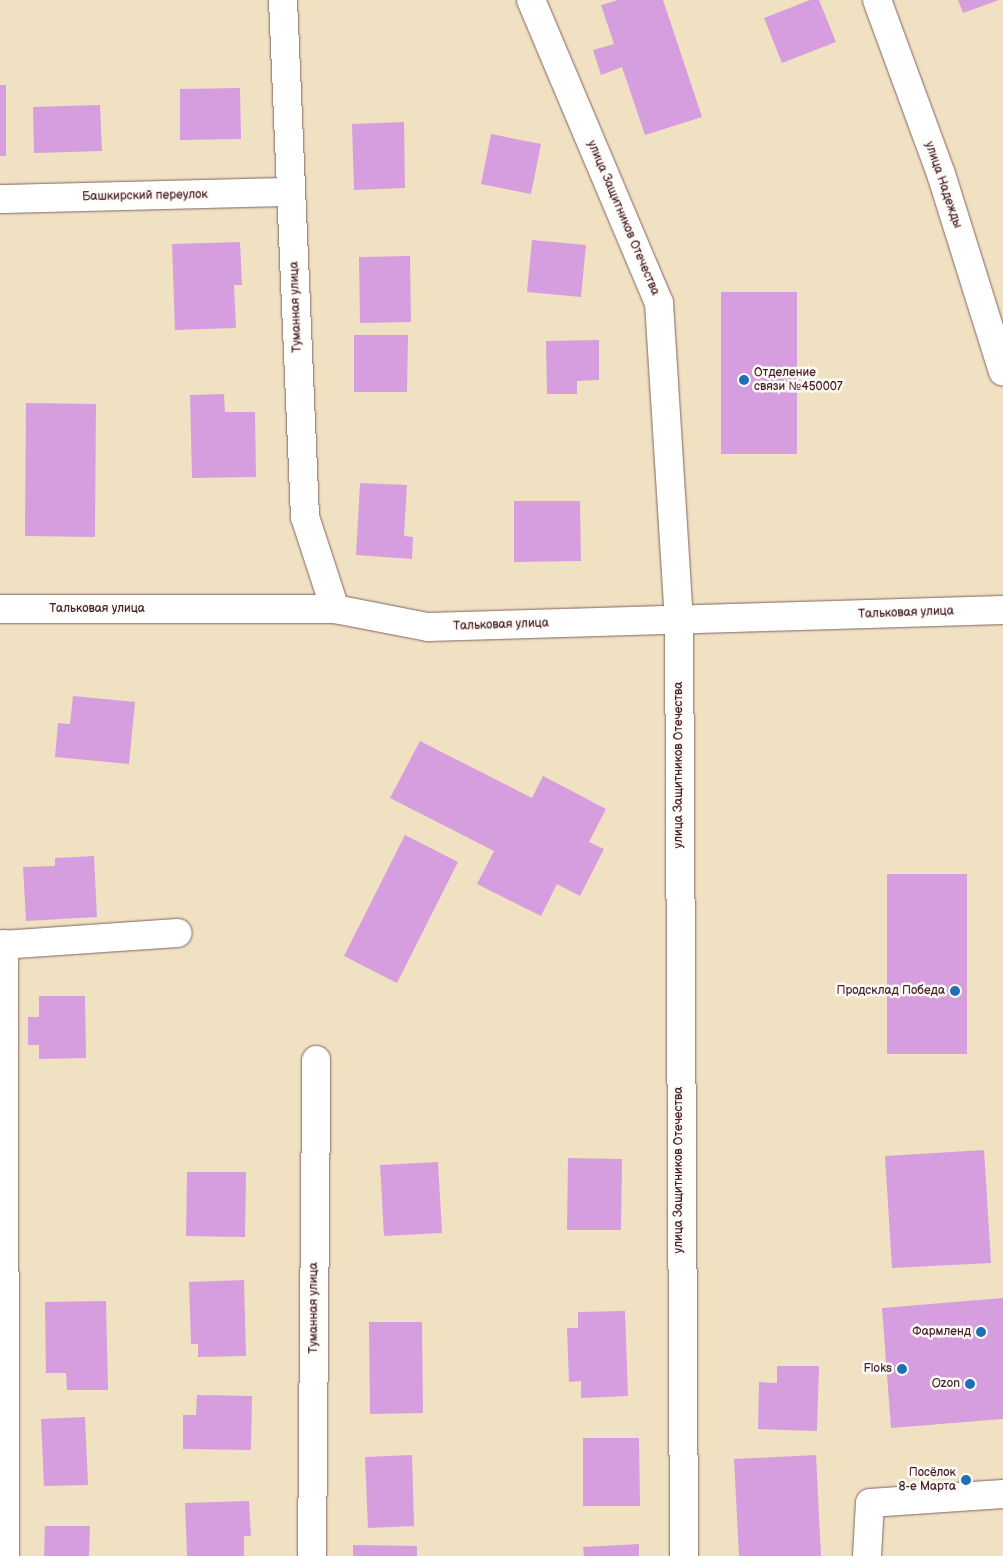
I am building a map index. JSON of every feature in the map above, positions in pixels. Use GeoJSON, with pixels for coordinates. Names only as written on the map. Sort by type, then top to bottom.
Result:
{"type":"FeatureCollection","features":[{"type":"Feature","properties":{"kind":"street","name":"Туманная улица"},"geometry":{"type":"LineString","coordinates":[[283,0],[305,517],[335,609]]}},
{"type":"Feature","properties":{"kind":"street","name":"улица Защитников Отечества"},"geometry":{"type":"LineString","coordinates":[[531,0],[659,303],[679,620],[684,1556]]}},
{"type":"Feature","properties":{"kind":"street","name":"улица Надежды"},"geometry":{"type":"LineString","coordinates":[[876,0],[941,174],[1003,372]]}},
{"type":"Feature","properties":{"kind":"street","name":"Башкирский переулок"},"geometry":{"type":"LineString","coordinates":[[0,199],[291,192]]}},
{"type":"Feature","properties":{"kind":"street","name":"Тальковая улица"},"geometry":{"type":"LineString","coordinates":[[0,609],[335,609],[428,627],[1003,610]]}},
{"type":"Feature","properties":{"kind":"street"},"geometry":{"type":"LineString","coordinates":[[5,1556],[2,944],[178,933]]}},
{"type":"Feature","properties":{"kind":"street","name":"Туманная улица"},"geometry":{"type":"LineString","coordinates":[[312,1556],[316,1060]]}},
{"type":"Feature","properties":{"kind":"street"},"geometry":{"type":"LineString","coordinates":[[867,1556],[870,1503],[1003,1494]]}},
{"type":"Feature","properties":{"kind":"building"},"geometry":{"type":"Polygon","coordinates":[[[618,0],[663,0],[702,117],[645,135],[622,67],[601,75],[593,50],[614,44],[601,5],[618,0]]]}},
{"type":"Feature","properties":{"kind":"building"},"geometry":{"type":"Polygon","coordinates":[[[810,0],[819,0],[836,42],[782,63],[764,18],[810,0]]]}},
{"type":"Feature","properties":{"kind":"building"},"geometry":{"type":"Polygon","coordinates":[[[958,0],[999,0],[963,13],[958,0]]]}},
{"type":"Feature","properties":{"kind":"building"},"geometry":{"type":"Polygon","coordinates":[[[0,85],[6,85],[6,156],[0,156],[0,85]]]}},
{"type":"Feature","properties":{"kind":"building"},"geometry":{"type":"Polygon","coordinates":[[[240,88],[241,139],[180,140],[180,89],[240,88]]]}},
{"type":"Feature","properties":{"kind":"building"},"geometry":{"type":"Polygon","coordinates":[[[100,105],[102,151],[34,153],[33,107],[100,105]]]}},
{"type":"Feature","properties":{"kind":"building"},"geometry":{"type":"Polygon","coordinates":[[[404,122],[405,188],[354,190],[352,124],[404,122]]]}},
{"type":"Feature","properties":{"kind":"building"},"geometry":{"type":"Polygon","coordinates":[[[491,134],[541,144],[531,194],[481,184],[491,134]]]}},
{"type":"Feature","properties":{"kind":"building"},"geometry":{"type":"Polygon","coordinates":[[[532,240],[586,245],[581,297],[527,292],[532,240]]]}},
{"type":"Feature","properties":{"kind":"building"},"geometry":{"type":"Polygon","coordinates":[[[240,242],[242,285],[234,285],[236,328],[175,330],[172,244],[240,242]]]}},
{"type":"Feature","properties":{"kind":"building"},"geometry":{"type":"Polygon","coordinates":[[[410,256],[411,322],[360,323],[359,257],[410,256]]]}},
{"type":"Feature","properties":{"kind":"building"},"geometry":{"type":"Polygon","coordinates":[[[721,292],[797,292],[797,454],[721,454],[721,292]]]}},
{"type":"Feature","properties":{"kind":"building"},"geometry":{"type":"Polygon","coordinates":[[[354,335],[408,335],[407,392],[354,392],[354,335]]]}},
{"type":"Feature","properties":{"kind":"building"},"geometry":{"type":"Polygon","coordinates":[[[599,340],[599,380],[577,381],[577,394],[547,394],[546,341],[599,340]]]}},
{"type":"Feature","properties":{"kind":"building"},"geometry":{"type":"Polygon","coordinates":[[[224,394],[225,412],[255,412],[256,477],[192,478],[190,395],[224,394]]]}},
{"type":"Feature","properties":{"kind":"building"},"geometry":{"type":"Polygon","coordinates":[[[26,403],[96,404],[95,537],[25,536],[26,403]]]}},
{"type":"Feature","properties":{"kind":"building"},"geometry":{"type":"Polygon","coordinates":[[[360,483],[407,485],[404,536],[413,537],[412,559],[356,555],[360,483]]]}},
{"type":"Feature","properties":{"kind":"building"},"geometry":{"type":"Polygon","coordinates":[[[514,501],[580,501],[581,561],[514,562],[514,501]]]}},
{"type":"Feature","properties":{"kind":"building"},"geometry":{"type":"Polygon","coordinates":[[[73,696],[135,702],[129,764],[55,757],[58,723],[70,724],[73,696]]]}},
{"type":"Feature","properties":{"kind":"building"},"geometry":{"type":"Polygon","coordinates":[[[420,741],[532,798],[543,776],[606,809],[589,842],[604,849],[580,896],[557,884],[541,916],[477,884],[494,851],[390,798],[420,741]]]}},
{"type":"Feature","properties":{"kind":"building"},"geometry":{"type":"Polygon","coordinates":[[[405,835],[458,862],[397,983],[344,956],[405,835]]]}},
{"type":"Feature","properties":{"kind":"building"},"geometry":{"type":"Polygon","coordinates":[[[94,856],[97,917],[26,921],[23,867],[55,866],[55,858],[94,856]]]}},
{"type":"Feature","properties":{"kind":"building"},"geometry":{"type":"Polygon","coordinates":[[[887,874],[967,874],[967,1054],[887,1054],[887,874]]]}},
{"type":"Feature","properties":{"kind":"building"},"geometry":{"type":"Polygon","coordinates":[[[39,996],[85,996],[86,1058],[39,1059],[39,1045],[28,1045],[28,1017],[39,1017],[39,996]]]}},
{"type":"Feature","properties":{"kind":"building"},"geometry":{"type":"Polygon","coordinates":[[[984,1150],[991,1263],[892,1268],[885,1156],[984,1150]]]}},
{"type":"Feature","properties":{"kind":"building"},"geometry":{"type":"Polygon","coordinates":[[[568,1158],[622,1159],[621,1230],[567,1230],[568,1158]]]}},
{"type":"Feature","properties":{"kind":"building"},"geometry":{"type":"Polygon","coordinates":[[[438,1162],[442,1233],[384,1236],[380,1165],[438,1162]]]}},
{"type":"Feature","properties":{"kind":"building"},"geometry":{"type":"Polygon","coordinates":[[[187,1172],[246,1172],[245,1237],[186,1236],[187,1172]]]}},
{"type":"Feature","properties":{"kind":"building"},"geometry":{"type":"Polygon","coordinates":[[[244,1280],[246,1356],[198,1357],[198,1344],[191,1344],[189,1282],[244,1280]]]}},
{"type":"Feature","properties":{"kind":"building"},"geometry":{"type":"Polygon","coordinates":[[[1003,1298],[1003,1419],[891,1428],[882,1308],[1003,1298]]]}},
{"type":"Feature","properties":{"kind":"building"},"geometry":{"type":"Polygon","coordinates":[[[106,1301],[108,1390],[67,1390],[66,1373],[46,1373],[45,1302],[106,1301]]]}},
{"type":"Feature","properties":{"kind":"building"},"geometry":{"type":"Polygon","coordinates":[[[625,1311],[628,1396],[581,1398],[581,1381],[569,1382],[567,1328],[578,1328],[578,1312],[625,1311]]]}},
{"type":"Feature","properties":{"kind":"building"},"geometry":{"type":"Polygon","coordinates":[[[369,1322],[422,1322],[423,1413],[370,1414],[369,1322]]]}},
{"type":"Feature","properties":{"kind":"building"},"geometry":{"type":"Polygon","coordinates":[[[777,1366],[819,1366],[817,1431],[758,1429],[759,1382],[777,1383],[777,1366]]]}},
{"type":"Feature","properties":{"kind":"building"},"geometry":{"type":"Polygon","coordinates":[[[197,1395],[252,1396],[251,1450],[183,1449],[183,1415],[196,1415],[197,1395]]]}},
{"type":"Feature","properties":{"kind":"building"},"geometry":{"type":"Polygon","coordinates":[[[85,1417],[88,1485],[44,1486],[41,1419],[85,1417]]]}},
{"type":"Feature","properties":{"kind":"building"},"geometry":{"type":"Polygon","coordinates":[[[583,1438],[639,1438],[640,1506],[583,1506],[583,1438]]]}},
{"type":"Feature","properties":{"kind":"building"},"geometry":{"type":"Polygon","coordinates":[[[412,1455],[414,1526],[368,1528],[365,1457],[412,1455]]]}},
{"type":"Feature","properties":{"kind":"building"},"geometry":{"type":"Polygon","coordinates":[[[816,1455],[821,1556],[739,1556],[734,1459],[816,1455]]]}},
{"type":"Feature","properties":{"kind":"building"},"geometry":{"type":"Polygon","coordinates":[[[249,1501],[251,1536],[244,1536],[244,1556],[187,1556],[185,1503],[249,1501]]]}},
{"type":"Feature","properties":{"kind":"building"},"geometry":{"type":"Polygon","coordinates":[[[45,1526],[90,1526],[89,1556],[44,1556],[45,1526]]]}},
{"type":"Feature","properties":{"kind":"building"},"geometry":{"type":"Polygon","coordinates":[[[639,1544],[639,1556],[584,1556],[583,1547],[639,1544]]]}},
{"type":"Feature","properties":{"kind":"building"},"geometry":{"type":"Polygon","coordinates":[[[353,1545],[417,1546],[417,1556],[353,1556],[353,1545]]]}},
{"type":"Feature","properties":{"kind":"place","name":"Отделение связи №450007"},"geometry":{"type":"Point","coordinates":[744,380]}},
{"type":"Feature","properties":{"kind":"place","name":"Продсклад Победа"},"geometry":{"type":"Point","coordinates":[955,991]}},
{"type":"Feature","properties":{"kind":"place","name":"Фармленд"},"geometry":{"type":"Point","coordinates":[981,1332]}},
{"type":"Feature","properties":{"kind":"place","name":"Floks"},"geometry":{"type":"Point","coordinates":[902,1369]}},
{"type":"Feature","properties":{"kind":"place","name":"Ozon"},"geometry":{"type":"Point","coordinates":[970,1384]}},
{"type":"Feature","properties":{"kind":"place","name":"Посёлок 8-е Марта"},"geometry":{"type":"Point","coordinates":[966,1480]}}]}
